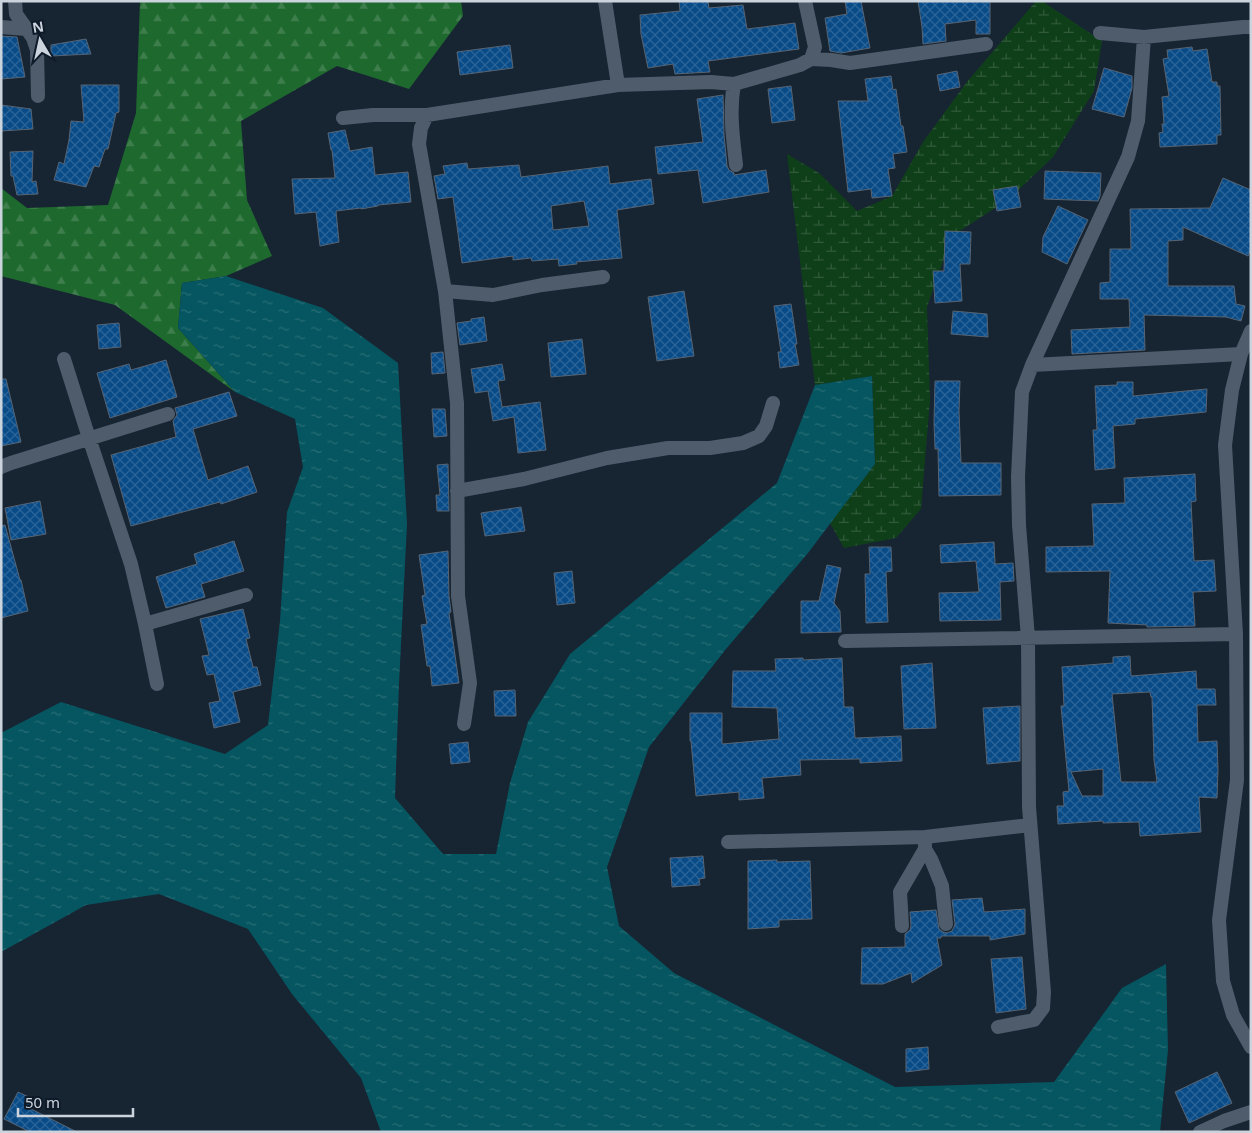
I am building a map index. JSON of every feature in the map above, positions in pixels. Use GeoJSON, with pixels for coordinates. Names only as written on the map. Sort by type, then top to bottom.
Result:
{"type":"FeatureCollection","features":[{"type":"Feature","properties":{"kind":"street"},"geometry":{"type":"LineString","coordinates":[[15,1],[16,14],[33,38],[37,50],[38,96]]}},
{"type":"Feature","properties":{"kind":"street"},"geometry":{"type":"LineString","coordinates":[[605,1],[618,85]]}},
{"type":"Feature","properties":{"kind":"street"},"geometry":{"type":"LineString","coordinates":[[805,1],[815,47],[811,59]]}},
{"type":"Feature","properties":{"kind":"street"},"geometry":{"type":"LineString","coordinates":[[1,27],[26,28]]}},
{"type":"Feature","properties":{"kind":"street"},"geometry":{"type":"LineString","coordinates":[[1100,33],[1144,37],[1251,27]]}},
{"type":"Feature","properties":{"kind":"street"},"geometry":{"type":"LineString","coordinates":[[998,1027],[1034,1020],[1043,1008],[1044,992],[1029,807],[1028,638],[1019,525],[1018,477],[1022,392],[1032,365],[1128,156],[1138,121],[1144,37]]}},
{"type":"Feature","properties":{"kind":"street"},"geometry":{"type":"LineString","coordinates":[[342,118],[373,115],[427,115],[618,85],[711,82],[734,84],[800,65],[811,59],[850,63],[986,44]]}},
{"type":"Feature","properties":{"kind":"street"},"geometry":{"type":"LineString","coordinates":[[734,84],[731,110],[736,165]]}},
{"type":"Feature","properties":{"kind":"street"},"geometry":{"type":"LineString","coordinates":[[427,115],[421,128],[419,144],[444,291],[456,403],[458,596],[470,684],[464,724]]}},
{"type":"Feature","properties":{"kind":"street"},"geometry":{"type":"LineString","coordinates":[[444,291],[493,295],[542,285],[603,278]]}},
{"type":"Feature","properties":{"kind":"street"},"geometry":{"type":"LineString","coordinates":[[1251,331],[1241,354],[1232,390],[1225,445],[1236,634],[1237,780],[1219,920],[1223,981],[1233,1015],[1251,1047]]}},
{"type":"Feature","properties":{"kind":"street"},"geometry":{"type":"LineString","coordinates":[[1032,365],[1241,354]]}},
{"type":"Feature","properties":{"kind":"street"},"geometry":{"type":"LineString","coordinates":[[64,358],[131,564],[157,684]]}},
{"type":"Feature","properties":{"kind":"street"},"geometry":{"type":"LineString","coordinates":[[457,491],[524,479],[607,458],[668,448],[710,448],[743,443],[758,436],[766,426],[773,403]]}},
{"type":"Feature","properties":{"kind":"street"},"geometry":{"type":"LineString","coordinates":[[1,467],[168,414]]}},
{"type":"Feature","properties":{"kind":"street"},"geometry":{"type":"LineString","coordinates":[[145,624],[246,595]]}},
{"type":"Feature","properties":{"kind":"street"},"geometry":{"type":"LineString","coordinates":[[845,641],[1236,634]]}},
{"type":"Feature","properties":{"kind":"street"},"geometry":{"type":"LineString","coordinates":[[728,842],[925,843],[1030,825]]}},
{"type":"Feature","properties":{"kind":"street"},"geometry":{"type":"LineString","coordinates":[[925,843],[942,886],[946,924]]}},
{"type":"Feature","properties":{"kind":"street"},"geometry":{"type":"LineString","coordinates":[[902,926],[900,892],[925,843]]}},
{"type":"Feature","properties":{"kind":"street"},"geometry":{"type":"LineString","coordinates":[[1200,1132],[1251,1112]]}},
{"type":"Feature","properties":{"kind":"green space"},"geometry":{"type":"Polygon","coordinates":[[[140,1],[461,1],[463,16],[409,89],[337,66],[241,121],[247,200],[272,256],[226,276],[182,283],[178,328],[235,392],[115,305],[1,276],[1,188],[27,208],[108,205],[136,113],[140,1]]]}},
{"type":"Feature","properties":{"kind":"green space"},"geometry":{"type":"Polygon","coordinates":[[[1036,1],[1042,1],[1102,41],[1094,91],[1053,157],[1009,199],[952,236],[927,307],[930,400],[921,509],[896,538],[844,548],[830,523],[875,464],[872,376],[815,385],[787,154],[819,173],[857,211],[892,196],[923,142],[966,83],[1036,1]]]}},
{"type":"Feature","properties":{"kind":"water"},"geometry":{"type":"Polygon","coordinates":[[[226,276],[323,308],[398,363],[407,524],[395,798],[443,854],[496,854],[510,783],[528,722],[570,654],[777,483],[815,385],[872,376],[875,464],[808,553],[726,649],[649,747],[607,867],[619,926],[674,973],[895,1087],[1054,1082],[1122,988],[1166,964],[1168,1050],[1160,1132],[381,1132],[361,1078],[292,994],[248,929],[159,894],[86,905],[1,952],[1,733],[61,702],[225,754],[268,725],[280,621],[287,512],[303,467],[295,419],[235,392],[178,328],[182,283],[226,276]]]}},
{"type":"Feature","properties":{"kind":"building"},"geometry":{"type":"Polygon","coordinates":[[[679,1],[708,1],[709,8],[743,5],[747,29],[795,23],[799,49],[708,61],[710,72],[675,74],[673,64],[648,68],[641,34],[640,15],[680,11],[679,1]]]}},
{"type":"Feature","properties":{"kind":"building"},"geometry":{"type":"Polygon","coordinates":[[[845,1],[861,1],[870,48],[841,53],[830,51],[825,18],[847,14],[845,1]]]}},
{"type":"Feature","properties":{"kind":"building"},"geometry":{"type":"Polygon","coordinates":[[[918,1],[990,1],[990,34],[976,34],[976,20],[945,24],[946,41],[923,44],[918,1]]]}},
{"type":"Feature","properties":{"kind":"building"},"geometry":{"type":"Polygon","coordinates":[[[1,36],[17,37],[25,77],[1,79],[1,36]]]}},
{"type":"Feature","properties":{"kind":"building"},"geometry":{"type":"Polygon","coordinates":[[[86,39],[91,54],[51,56],[51,45],[86,39]]]}},
{"type":"Feature","properties":{"kind":"building"},"geometry":{"type":"Polygon","coordinates":[[[510,45],[513,68],[460,75],[457,52],[510,45]]]}},
{"type":"Feature","properties":{"kind":"building"},"geometry":{"type":"Polygon","coordinates":[[[1192,47],[1193,51],[1207,49],[1212,82],[1217,82],[1217,86],[1220,86],[1221,135],[1217,135],[1217,144],[1160,147],[1159,133],[1163,132],[1162,124],[1164,124],[1162,97],[1169,96],[1163,59],[1168,58],[1167,50],[1192,47]]]}},
{"type":"Feature","properties":{"kind":"building"},"geometry":{"type":"Polygon","coordinates":[[[1104,68],[1132,76],[1132,88],[1124,117],[1092,109],[1104,68]]]}},
{"type":"Feature","properties":{"kind":"building"},"geometry":{"type":"Polygon","coordinates":[[[957,71],[960,87],[940,91],[937,75],[957,71]]]}},
{"type":"Feature","properties":{"kind":"building"},"geometry":{"type":"Polygon","coordinates":[[[891,76],[893,90],[896,89],[907,152],[893,154],[895,168],[888,169],[892,196],[872,198],[871,189],[848,192],[838,101],[868,101],[865,79],[891,76]]]}},
{"type":"Feature","properties":{"kind":"building"},"geometry":{"type":"Polygon","coordinates":[[[81,85],[119,85],[119,112],[116,113],[108,149],[105,149],[99,167],[94,166],[86,187],[54,180],[59,162],[64,164],[71,121],[84,122],[81,85]]]}},
{"type":"Feature","properties":{"kind":"building"},"geometry":{"type":"Polygon","coordinates":[[[791,86],[795,120],[772,123],[768,89],[791,86]]]}},
{"type":"Feature","properties":{"kind":"building"},"geometry":{"type":"Polygon","coordinates":[[[723,95],[727,166],[734,175],[766,170],[769,192],[703,203],[698,170],[658,174],[655,147],[703,142],[697,99],[723,95]]]}},
{"type":"Feature","properties":{"kind":"building"},"geometry":{"type":"Polygon","coordinates":[[[1,105],[31,109],[33,129],[1,131],[1,105]]]}},
{"type":"Feature","properties":{"kind":"building"},"geometry":{"type":"Polygon","coordinates":[[[345,130],[350,151],[372,147],[375,175],[408,172],[411,202],[336,211],[339,242],[320,246],[316,212],[295,214],[292,179],[335,178],[328,133],[345,130]]]}},
{"type":"Feature","properties":{"kind":"building"},"geometry":{"type":"Polygon","coordinates":[[[33,151],[32,182],[36,181],[38,194],[17,195],[13,176],[11,176],[10,152],[33,151]]]}},
{"type":"Feature","properties":{"kind":"building"},"geometry":{"type":"Polygon","coordinates":[[[467,163],[468,169],[519,165],[521,177],[608,166],[610,184],[651,179],[654,204],[617,210],[622,258],[576,262],[577,264],[559,266],[558,259],[532,261],[531,258],[513,260],[513,256],[462,263],[453,197],[438,199],[434,176],[445,174],[443,166],[467,163]],[[584,201],[551,206],[553,230],[589,226],[584,201]]]}},
{"type":"Feature","properties":{"kind":"building"},"geometry":{"type":"Polygon","coordinates":[[[1045,171],[1101,173],[1098,201],[1044,199],[1045,171]]]}},
{"type":"Feature","properties":{"kind":"building"},"geometry":{"type":"Polygon","coordinates":[[[1223,178],[1251,190],[1251,249],[1248,256],[1183,227],[1183,240],[1168,241],[1168,286],[1234,286],[1236,304],[1245,306],[1241,321],[1226,317],[1144,315],[1145,350],[1072,354],[1071,330],[1130,327],[1129,299],[1100,299],[1100,283],[1110,282],[1110,249],[1131,249],[1130,209],[1210,208],[1223,178]]]}},
{"type":"Feature","properties":{"kind":"building"},"geometry":{"type":"Polygon","coordinates":[[[1017,186],[1021,207],[997,211],[993,190],[1017,186]]]}},
{"type":"Feature","properties":{"kind":"building"},"geometry":{"type":"Polygon","coordinates":[[[1058,206],[1088,220],[1067,264],[1042,252],[1043,237],[1058,206]]]}},
{"type":"Feature","properties":{"kind":"building"},"geometry":{"type":"Polygon","coordinates":[[[945,231],[971,232],[970,264],[960,264],[962,301],[935,303],[933,271],[944,271],[945,231]]]}},
{"type":"Feature","properties":{"kind":"building"},"geometry":{"type":"Polygon","coordinates":[[[684,291],[694,356],[657,361],[648,297],[684,291]]]}},
{"type":"Feature","properties":{"kind":"building"},"geometry":{"type":"Polygon","coordinates":[[[791,304],[799,365],[780,368],[778,352],[781,352],[774,306],[791,304]]]}},
{"type":"Feature","properties":{"kind":"building"},"geometry":{"type":"Polygon","coordinates":[[[953,311],[987,314],[988,337],[951,334],[953,311]]]}},
{"type":"Feature","properties":{"kind":"building"},"geometry":{"type":"Polygon","coordinates":[[[484,317],[487,341],[460,345],[457,323],[484,317]]]}},
{"type":"Feature","properties":{"kind":"building"},"geometry":{"type":"Polygon","coordinates":[[[119,323],[121,347],[99,349],[97,325],[119,323]]]}},
{"type":"Feature","properties":{"kind":"building"},"geometry":{"type":"Polygon","coordinates":[[[582,339],[586,374],[551,377],[548,343],[582,339]]]}},
{"type":"Feature","properties":{"kind":"building"},"geometry":{"type":"Polygon","coordinates":[[[443,352],[445,373],[432,374],[431,353],[443,352]]]}},
{"type":"Feature","properties":{"kind":"building"},"geometry":{"type":"Polygon","coordinates":[[[166,360],[177,397],[110,418],[97,373],[129,364],[131,370],[166,360]]]}},
{"type":"Feature","properties":{"kind":"building"},"geometry":{"type":"Polygon","coordinates":[[[502,364],[505,380],[498,381],[502,407],[540,402],[546,450],[518,453],[514,417],[493,421],[488,391],[475,393],[471,369],[502,364]]]}},
{"type":"Feature","properties":{"kind":"building"},"geometry":{"type":"Polygon","coordinates":[[[1,379],[6,379],[21,442],[1,446],[1,379]]]}},
{"type":"Feature","properties":{"kind":"building"},"geometry":{"type":"Polygon","coordinates":[[[935,381],[960,381],[961,463],[1001,463],[1001,495],[939,496],[938,449],[935,449],[934,423],[935,381]]]}},
{"type":"Feature","properties":{"kind":"building"},"geometry":{"type":"Polygon","coordinates":[[[1117,382],[1133,382],[1133,396],[1207,389],[1206,412],[1135,419],[1135,424],[1113,426],[1115,468],[1095,470],[1093,430],[1097,430],[1095,386],[1117,385],[1117,382]]]}},
{"type":"Feature","properties":{"kind":"building"},"geometry":{"type":"Polygon","coordinates":[[[229,392],[237,416],[193,429],[208,480],[248,466],[257,492],[221,504],[220,502],[131,526],[111,455],[176,437],[173,421],[177,415],[175,408],[229,392]]]}},
{"type":"Feature","properties":{"kind":"building"},"geometry":{"type":"Polygon","coordinates":[[[432,409],[445,409],[447,436],[434,437],[432,409]]]}},
{"type":"Feature","properties":{"kind":"building"},"geometry":{"type":"Polygon","coordinates":[[[448,464],[449,511],[437,511],[436,495],[440,495],[437,465],[448,464]]]}},
{"type":"Feature","properties":{"kind":"building"},"geometry":{"type":"Polygon","coordinates":[[[1195,474],[1196,501],[1191,502],[1194,561],[1214,560],[1216,591],[1193,592],[1195,626],[1147,627],[1147,625],[1108,623],[1110,571],[1046,572],[1046,547],[1094,546],[1092,504],[1125,503],[1124,478],[1195,474]]]}},
{"type":"Feature","properties":{"kind":"building"},"geometry":{"type":"Polygon","coordinates":[[[40,501],[46,534],[11,540],[5,508],[40,501]]]}},
{"type":"Feature","properties":{"kind":"building"},"geometry":{"type":"Polygon","coordinates":[[[521,507],[525,531],[485,536],[481,513],[521,507]]]}},
{"type":"Feature","properties":{"kind":"building"},"geometry":{"type":"Polygon","coordinates":[[[5,525],[28,611],[1,618],[1,526],[5,525]]]}},
{"type":"Feature","properties":{"kind":"building"},"geometry":{"type":"Polygon","coordinates":[[[234,541],[244,571],[201,584],[205,597],[166,608],[156,577],[197,564],[194,554],[234,541]]]}},
{"type":"Feature","properties":{"kind":"building"},"geometry":{"type":"Polygon","coordinates":[[[994,542],[995,564],[1013,563],[1014,581],[1000,582],[1001,620],[940,621],[939,593],[979,592],[976,561],[941,563],[940,545],[994,542]]]}},
{"type":"Feature","properties":{"kind":"building"},"geometry":{"type":"Polygon","coordinates":[[[869,547],[891,547],[892,571],[886,572],[888,622],[866,623],[865,574],[870,574],[869,547]]]}},
{"type":"Feature","properties":{"kind":"building"},"geometry":{"type":"Polygon","coordinates":[[[448,551],[451,612],[449,613],[459,683],[432,686],[430,666],[427,666],[421,625],[427,624],[422,596],[425,595],[419,555],[448,551]]]}},
{"type":"Feature","properties":{"kind":"building"},"geometry":{"type":"Polygon","coordinates":[[[827,565],[841,568],[834,603],[840,611],[841,632],[801,633],[801,601],[819,601],[827,565]]]}},
{"type":"Feature","properties":{"kind":"building"},"geometry":{"type":"Polygon","coordinates":[[[572,571],[575,603],[557,605],[554,573],[572,571]]]}},
{"type":"Feature","properties":{"kind":"building"},"geometry":{"type":"Polygon","coordinates":[[[243,609],[250,638],[246,639],[253,667],[257,667],[261,685],[233,692],[240,722],[214,728],[209,703],[220,701],[214,674],[207,675],[202,656],[209,655],[200,619],[243,609]]]}},
{"type":"Feature","properties":{"kind":"building"},"geometry":{"type":"Polygon","coordinates":[[[1130,656],[1131,676],[1196,671],[1197,689],[1215,689],[1216,705],[1197,705],[1198,742],[1217,741],[1218,769],[1217,798],[1199,797],[1201,832],[1140,836],[1139,822],[1103,823],[1103,821],[1058,824],[1057,806],[1064,806],[1063,792],[1069,791],[1061,706],[1064,706],[1062,667],[1113,663],[1113,657],[1130,656]],[[1150,692],[1112,694],[1121,782],[1157,782],[1154,760],[1152,697],[1150,692]],[[1103,769],[1071,772],[1082,796],[1103,796],[1103,769]]]}},
{"type":"Feature","properties":{"kind":"building"},"geometry":{"type":"Polygon","coordinates":[[[803,658],[803,660],[842,658],[844,707],[853,707],[855,738],[901,736],[902,761],[860,763],[860,759],[800,760],[801,775],[762,778],[764,798],[739,800],[739,792],[696,796],[690,741],[690,713],[722,713],[722,744],[779,739],[777,708],[732,707],[733,671],[776,671],[775,659],[803,658]]]}},
{"type":"Feature","properties":{"kind":"building"},"geometry":{"type":"Polygon","coordinates":[[[932,663],[936,728],[904,729],[901,666],[932,663]]]}},
{"type":"Feature","properties":{"kind":"building"},"geometry":{"type":"Polygon","coordinates":[[[515,690],[516,716],[495,716],[494,691],[515,690]]]}},
{"type":"Feature","properties":{"kind":"building"},"geometry":{"type":"Polygon","coordinates":[[[1020,706],[1020,761],[987,764],[983,708],[1020,706]]]}},
{"type":"Feature","properties":{"kind":"building"},"geometry":{"type":"Polygon","coordinates":[[[468,742],[470,762],[451,764],[449,744],[468,742]]]}},
{"type":"Feature","properties":{"kind":"building"},"geometry":{"type":"Polygon","coordinates":[[[703,856],[705,878],[699,879],[700,885],[672,887],[670,858],[703,856]]]}},
{"type":"Feature","properties":{"kind":"building"},"geometry":{"type":"Polygon","coordinates":[[[777,860],[777,862],[810,861],[812,919],[779,920],[779,927],[748,929],[748,861],[777,860]]]}},
{"type":"Feature","properties":{"kind":"building"},"geometry":{"type":"Polygon","coordinates":[[[982,898],[984,912],[1025,909],[1025,934],[990,940],[990,936],[941,936],[941,938],[937,938],[942,965],[912,983],[911,973],[883,984],[861,984],[862,948],[905,947],[905,934],[910,930],[911,926],[910,912],[936,910],[939,929],[947,933],[952,931],[955,924],[952,900],[982,898]]]}},
{"type":"Feature","properties":{"kind":"building"},"geometry":{"type":"Polygon","coordinates":[[[1022,957],[1026,1009],[996,1013],[991,959],[1022,957]]]}},
{"type":"Feature","properties":{"kind":"building"},"geometry":{"type":"Polygon","coordinates":[[[928,1047],[929,1069],[906,1072],[906,1049],[928,1047]]]}},
{"type":"Feature","properties":{"kind":"building"},"geometry":{"type":"Polygon","coordinates":[[[1217,1072],[1232,1103],[1189,1123],[1175,1092],[1217,1072]]]}},
{"type":"Feature","properties":{"kind":"building"},"geometry":{"type":"Polygon","coordinates":[[[18,1092],[33,1099],[29,1108],[77,1132],[30,1132],[4,1119],[18,1092]]]}}]}
